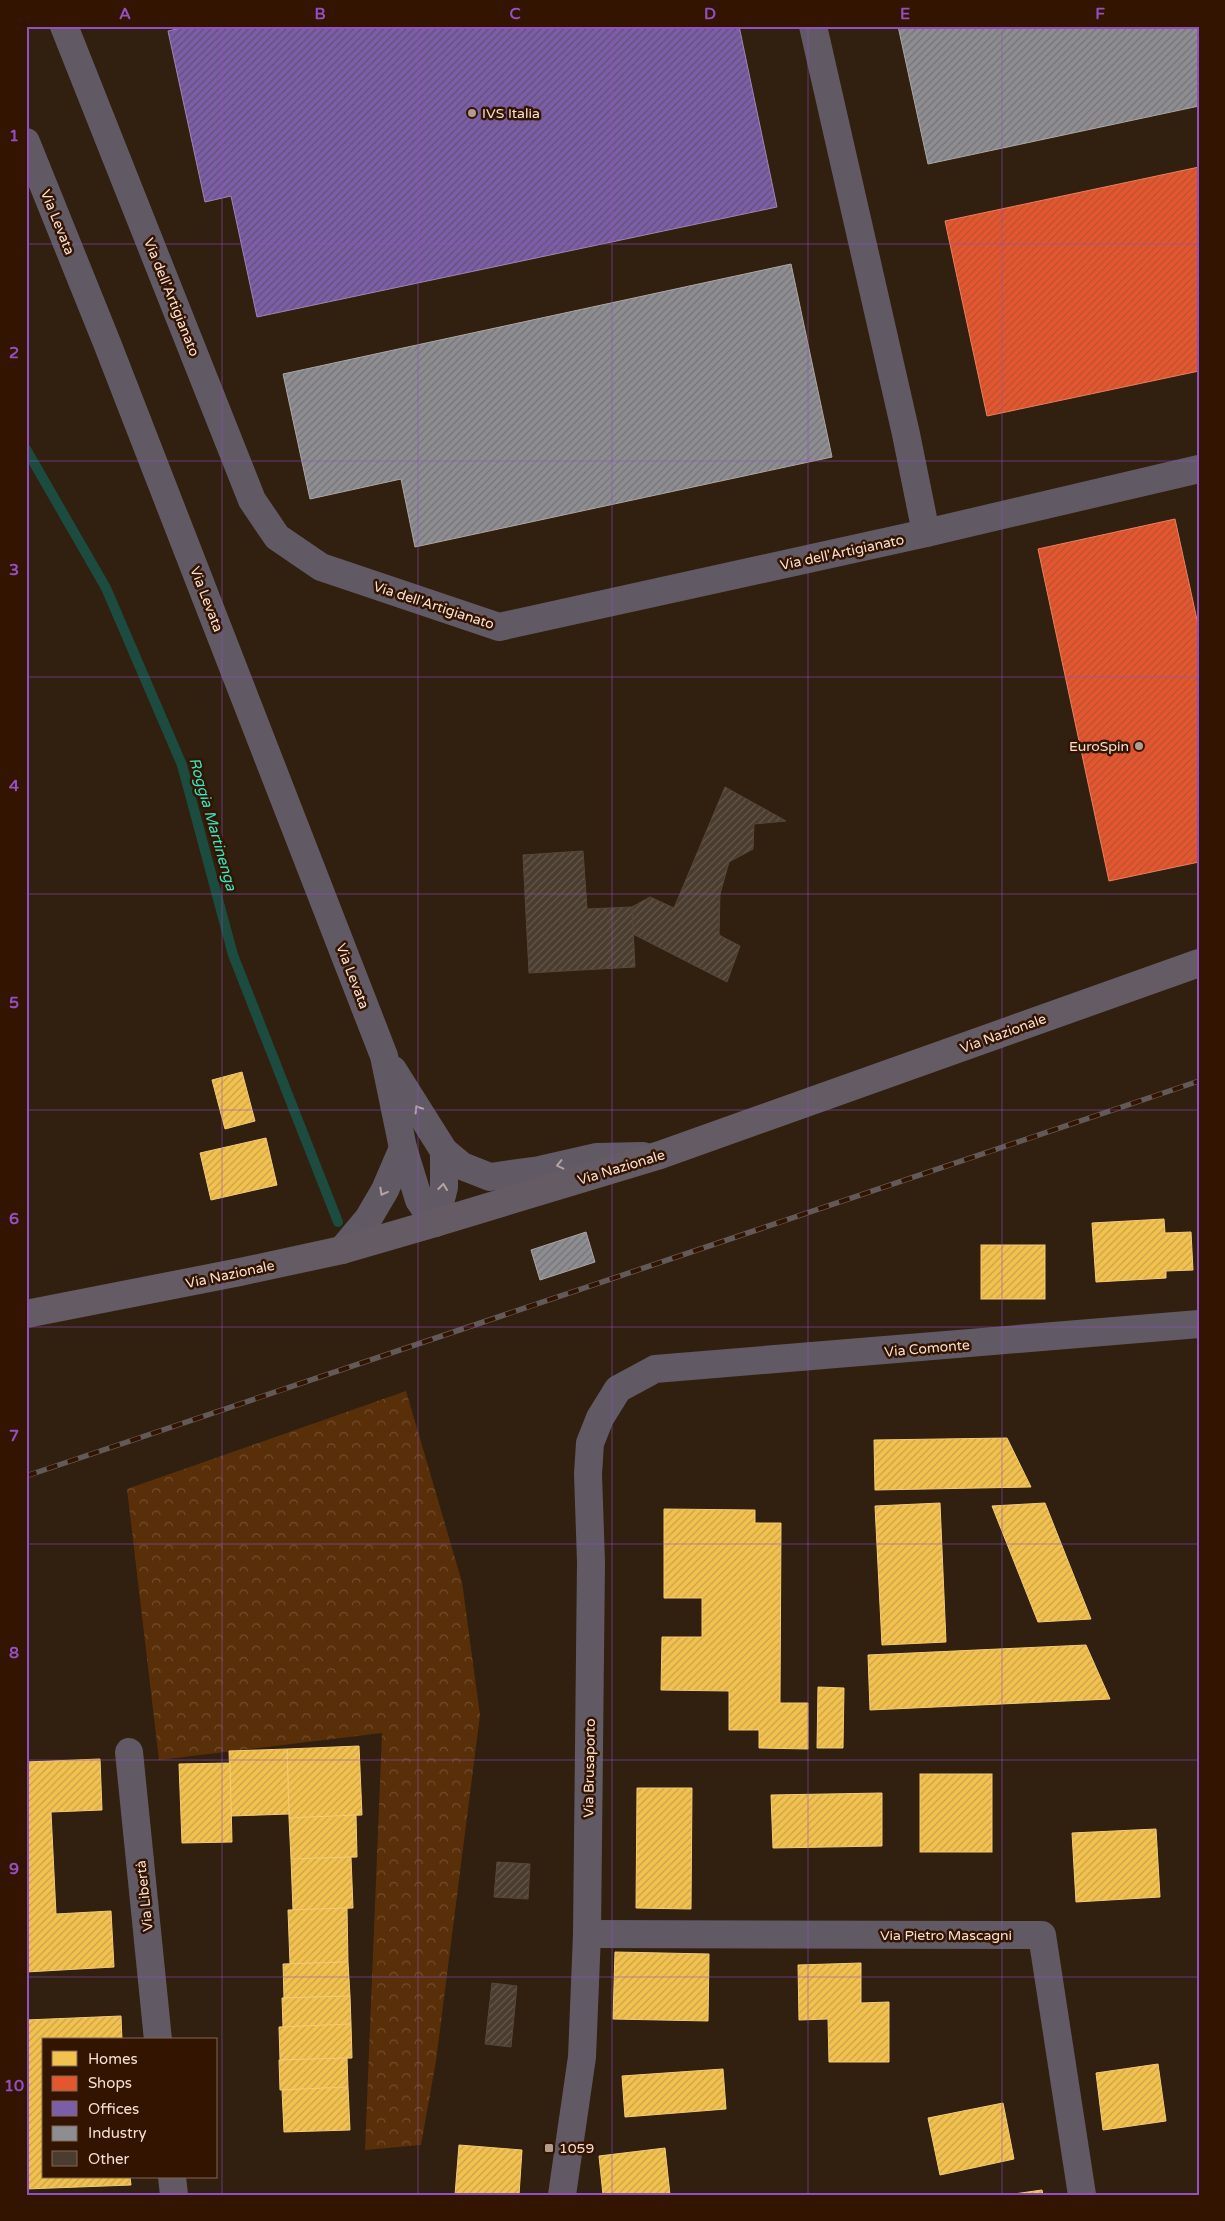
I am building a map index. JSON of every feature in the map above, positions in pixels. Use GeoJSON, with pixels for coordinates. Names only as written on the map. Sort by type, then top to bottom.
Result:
{"type":"FeatureCollection","features":[{"type":"Feature","properties":{"kind":"main road","name":"Via Nazionale"},"geometry":{"type":"LineString","coordinates":[[26,1314],[342,1250],[435,1223],[660,1155],[1199,963]]}},
{"type":"Feature","properties":{"kind":"street","name":"Via dell'Artigianato"},"geometry":{"type":"LineString","coordinates":[[64,26],[252,500],[277,537],[321,567],[499,627],[926,533],[1199,469]]}},
{"type":"Feature","properties":{"kind":"street"},"geometry":{"type":"LineString","coordinates":[[814,26],[904,424],[926,533]]}},
{"type":"Feature","properties":{"kind":"street","name":"Via Levata"},"geometry":{"type":"LineString","coordinates":[[26,142],[107,343],[384,1056],[403,1148],[419,1200],[435,1223]]}},
{"type":"Feature","properties":{"kind":"street","name":"Via Levata"},"geometry":{"type":"LineString","coordinates":[[384,1056],[444,1151],[462,1166],[490,1177],[540,1170],[597,1157],[660,1155]]}},
{"type":"Feature","properties":{"kind":"street"},"geometry":{"type":"LineString","coordinates":[[342,1250],[368,1218],[385,1190],[403,1148]]}},
{"type":"Feature","properties":{"kind":"street"},"geometry":{"type":"LineString","coordinates":[[435,1223],[444,1187],[444,1151]]}},
{"type":"Feature","properties":{"kind":"street","name":"Via Comonte"},"geometry":{"type":"LineString","coordinates":[[655,1370],[1199,1324]]}},
{"type":"Feature","properties":{"kind":"street","name":"Via Brusaporto"},"geometry":{"type":"LineString","coordinates":[[562,2195],[582,2057],[587,1934],[591,1562],[588,1474],[590,1443],[600,1418],[618,1389],[655,1370]]}},
{"type":"Feature","properties":{"kind":"street","name":"Via Libertà"},"geometry":{"type":"LineString","coordinates":[[130,1752],[158,2038]]}},
{"type":"Feature","properties":{"kind":"street","name":"Via Pietro Mascagni"},"geometry":{"type":"LineString","coordinates":[[587,1934],[1042,1935],[1082,2195]]}},
{"type":"Feature","properties":{"kind":"street"},"geometry":{"type":"LineString","coordinates":[[172,2178],[174,2195]]}},
{"type":"Feature","properties":{"kind":"green space"},"geometry":{"type":"Polygon","coordinates":[[[406,1391],[462,1582],[480,1715],[436,2061],[421,2145],[365,2150],[382,1733],[159,1760],[127,1489],[406,1391]]]}},
{"type":"Feature","properties":{"kind":"building: Homes"},"geometry":{"type":"Polygon","coordinates":[[[242,1072],[255,1121],[225,1129],[212,1080],[242,1072]]]}},
{"type":"Feature","properties":{"kind":"building: Homes"},"geometry":{"type":"Polygon","coordinates":[[[266,1138],[277,1185],[211,1200],[200,1153],[266,1138]]]}},
{"type":"Feature","properties":{"kind":"building: Homes"},"geometry":{"type":"Polygon","coordinates":[[[1164,1219],[1165,1233],[1191,1232],[1193,1270],[1166,1271],[1166,1278],[1096,1282],[1092,1223],[1164,1219]]]}},
{"type":"Feature","properties":{"kind":"building: Homes"},"geometry":{"type":"Polygon","coordinates":[[[981,1245],[1045,1245],[1045,1299],[981,1299],[981,1245]]]}},
{"type":"Feature","properties":{"kind":"building: Homes"},"geometry":{"type":"Polygon","coordinates":[[[1007,1438],[1031,1487],[875,1490],[874,1440],[1007,1438]]]}},
{"type":"Feature","properties":{"kind":"building: Homes"},"geometry":{"type":"Polygon","coordinates":[[[940,1503],[946,1642],[882,1645],[875,1506],[940,1503]]]}},
{"type":"Feature","properties":{"kind":"building: Homes"},"geometry":{"type":"Polygon","coordinates":[[[1045,1503],[1091,1619],[1038,1622],[992,1506],[1045,1503]]]}},
{"type":"Feature","properties":{"kind":"building: Homes"},"geometry":{"type":"Polygon","coordinates":[[[664,1509],[755,1510],[755,1523],[781,1523],[780,1703],[808,1703],[808,1749],[759,1748],[759,1730],[729,1730],[729,1691],[661,1690],[662,1637],[702,1637],[702,1598],[664,1598],[664,1509]]]}},
{"type":"Feature","properties":{"kind":"building: Homes"},"geometry":{"type":"Polygon","coordinates":[[[1086,1645],[1110,1699],[870,1710],[868,1655],[1086,1645]]]}},
{"type":"Feature","properties":{"kind":"building: Homes"},"geometry":{"type":"Polygon","coordinates":[[[818,1687],[844,1688],[843,1748],[817,1748],[818,1687]]]}},
{"type":"Feature","properties":{"kind":"building: Homes"},"geometry":{"type":"Polygon","coordinates":[[[359,1746],[362,1815],[289,1818],[287,1749],[359,1746]]]}},
{"type":"Feature","properties":{"kind":"building: Homes"},"geometry":{"type":"Polygon","coordinates":[[[287,1749],[289,1814],[231,1816],[229,1751],[287,1749]]]}},
{"type":"Feature","properties":{"kind":"building: Homes"},"geometry":{"type":"Polygon","coordinates":[[[100,1759],[102,1810],[51,1812],[56,1914],[111,1911],[114,1967],[26,1972],[26,1762],[100,1759]]]}},
{"type":"Feature","properties":{"kind":"building: Homes"},"geometry":{"type":"Polygon","coordinates":[[[230,1763],[232,1842],[182,1843],[179,1764],[230,1763]]]}},
{"type":"Feature","properties":{"kind":"building: Homes"},"geometry":{"type":"Polygon","coordinates":[[[920,1774],[992,1774],[992,1852],[920,1852],[920,1774]]]}},
{"type":"Feature","properties":{"kind":"building: Homes"},"geometry":{"type":"Polygon","coordinates":[[[637,1788],[692,1788],[691,1909],[636,1908],[637,1788]]]}},
{"type":"Feature","properties":{"kind":"building: Homes"},"geometry":{"type":"Polygon","coordinates":[[[882,1793],[882,1846],[773,1848],[771,1795],[882,1793]]]}},
{"type":"Feature","properties":{"kind":"building: Homes"},"geometry":{"type":"Polygon","coordinates":[[[356,1815],[357,1857],[291,1859],[289,1818],[356,1815]]]}},
{"type":"Feature","properties":{"kind":"building: Homes"},"geometry":{"type":"Polygon","coordinates":[[[1156,1829],[1160,1897],[1076,1902],[1072,1833],[1156,1829]]]}},
{"type":"Feature","properties":{"kind":"building: Homes"},"geometry":{"type":"Polygon","coordinates":[[[351,1857],[353,1908],[293,1910],[291,1859],[351,1857]]]}},
{"type":"Feature","properties":{"kind":"building: Homes"},"geometry":{"type":"Polygon","coordinates":[[[347,1908],[348,1962],[290,1964],[288,1910],[347,1908]]]}},
{"type":"Feature","properties":{"kind":"building: Homes"},"geometry":{"type":"Polygon","coordinates":[[[615,1952],[709,1954],[708,2021],[613,2019],[615,1952]]]}},
{"type":"Feature","properties":{"kind":"building: Homes"},"geometry":{"type":"Polygon","coordinates":[[[348,1962],[350,1996],[284,1998],[283,1964],[348,1962]]]}},
{"type":"Feature","properties":{"kind":"building: Homes"},"geometry":{"type":"Polygon","coordinates":[[[861,1963],[861,2003],[889,2002],[889,2062],[829,2062],[828,2019],[799,2020],[798,1965],[861,1963]]]}},
{"type":"Feature","properties":{"kind":"building: Homes"},"geometry":{"type":"Polygon","coordinates":[[[350,1996],[351,2024],[283,2027],[282,1998],[350,1996]]]}},
{"type":"Feature","properties":{"kind":"building: Homes"},"geometry":{"type":"Polygon","coordinates":[[[121,2016],[122,2038],[42,2038],[42,2178],[130,2178],[131,2185],[26,2189],[26,2020],[121,2016]]]}},
{"type":"Feature","properties":{"kind":"building: Homes"},"geometry":{"type":"Polygon","coordinates":[[[351,2024],[352,2058],[280,2060],[279,2027],[351,2024]]]}},
{"type":"Feature","properties":{"kind":"building: Homes"},"geometry":{"type":"Polygon","coordinates":[[[347,2058],[348,2087],[280,2090],[279,2060],[347,2058]]]}},
{"type":"Feature","properties":{"kind":"building: Homes"},"geometry":{"type":"Polygon","coordinates":[[[1158,2064],[1166,2121],[1103,2130],[1096,2073],[1158,2064]]]}},
{"type":"Feature","properties":{"kind":"building: Homes"},"geometry":{"type":"Polygon","coordinates":[[[723,2069],[726,2109],[625,2117],[622,2076],[723,2069]]]}},
{"type":"Feature","properties":{"kind":"building: Homes"},"geometry":{"type":"Polygon","coordinates":[[[348,2087],[350,2130],[284,2132],[282,2090],[348,2087]]]}},
{"type":"Feature","properties":{"kind":"building: Homes"},"geometry":{"type":"Polygon","coordinates":[[[1003,2103],[1014,2159],[940,2175],[928,2118],[1003,2103]]]}},
{"type":"Feature","properties":{"kind":"building: Homes"},"geometry":{"type":"Polygon","coordinates":[[[459,2145],[522,2150],[519,2195],[455,2195],[459,2145]]]}},
{"type":"Feature","properties":{"kind":"building: Homes"},"geometry":{"type":"Polygon","coordinates":[[[665,2148],[670,2195],[603,2195],[599,2156],[665,2148]]]}},
{"type":"Feature","properties":{"kind":"building: Homes"},"geometry":{"type":"Polygon","coordinates":[[[1042,2190],[1043,2195],[1007,2195],[1042,2190]]]}},
{"type":"Feature","properties":{"kind":"building: Shops"},"geometry":{"type":"Polygon","coordinates":[[[1199,167],[1199,371],[987,416],[945,221],[1199,167]]]}},
{"type":"Feature","properties":{"kind":"building: Shops","name":"EuroSpin"},"geometry":{"type":"Polygon","coordinates":[[[1175,519],[1199,629],[1199,862],[1109,881],[1038,549],[1175,519]]]}},
{"type":"Feature","properties":{"kind":"building: Offices","name":"IVS Italia"},"geometry":{"type":"Polygon","coordinates":[[[190,26],[739,26],[777,207],[257,317],[231,196],[205,202],[168,31],[190,26]]]}},
{"type":"Feature","properties":{"kind":"building: Industry"},"geometry":{"type":"Polygon","coordinates":[[[898,26],[1199,26],[1199,106],[928,164],[898,26]]]}},
{"type":"Feature","properties":{"kind":"building: Industry"},"geometry":{"type":"Polygon","coordinates":[[[791,264],[832,457],[415,547],[401,479],[310,499],[283,374],[791,264]]]}},
{"type":"Feature","properties":{"kind":"building: Industry"},"geometry":{"type":"Polygon","coordinates":[[[586,1232],[595,1262],[540,1280],[531,1250],[586,1232]]]}},
{"type":"Feature","properties":{"kind":"building: Other"},"geometry":{"type":"Polygon","coordinates":[[[725,787],[786,821],[754,824],[753,849],[729,862],[720,894],[719,935],[740,946],[727,982],[633,934],[632,907],[650,897],[674,908],[725,787]]]}},
{"type":"Feature","properties":{"kind":"building: Other"},"geometry":{"type":"Polygon","coordinates":[[[583,851],[587,909],[632,907],[635,967],[529,973],[523,855],[583,851]]]}},
{"type":"Feature","properties":{"kind":"building: Other"},"geometry":{"type":"Polygon","coordinates":[[[497,1862],[530,1864],[528,1899],[494,1897],[497,1862]]]}},
{"type":"Feature","properties":{"kind":"building: Other"},"geometry":{"type":"Polygon","coordinates":[[[492,1983],[517,1986],[511,2047],[485,2044],[492,1983]]]}},
{"type":"Feature","properties":{"kind":"waterway","name":"Roggia Martinenga"},"geometry":{"type":"LineString","coordinates":[[26,449],[106,588],[182,765],[233,955],[338,1222]]}},
{"type":"Feature","properties":{"kind":"railway"},"geometry":{"type":"LineString","coordinates":[[26,1476],[1199,1081]]}},
{"type":"Feature","properties":{"kind":"place","name":"IVS Italia"},"geometry":{"type":"Point","coordinates":[472,113]}},
{"type":"Feature","properties":{"kind":"place","name":"EuroSpin"},"geometry":{"type":"Point","coordinates":[1139,746]}},
{"type":"Feature","properties":{"kind":"place","name":"1059"},"geometry":{"type":"Point","coordinates":[549,2148]}}]}
